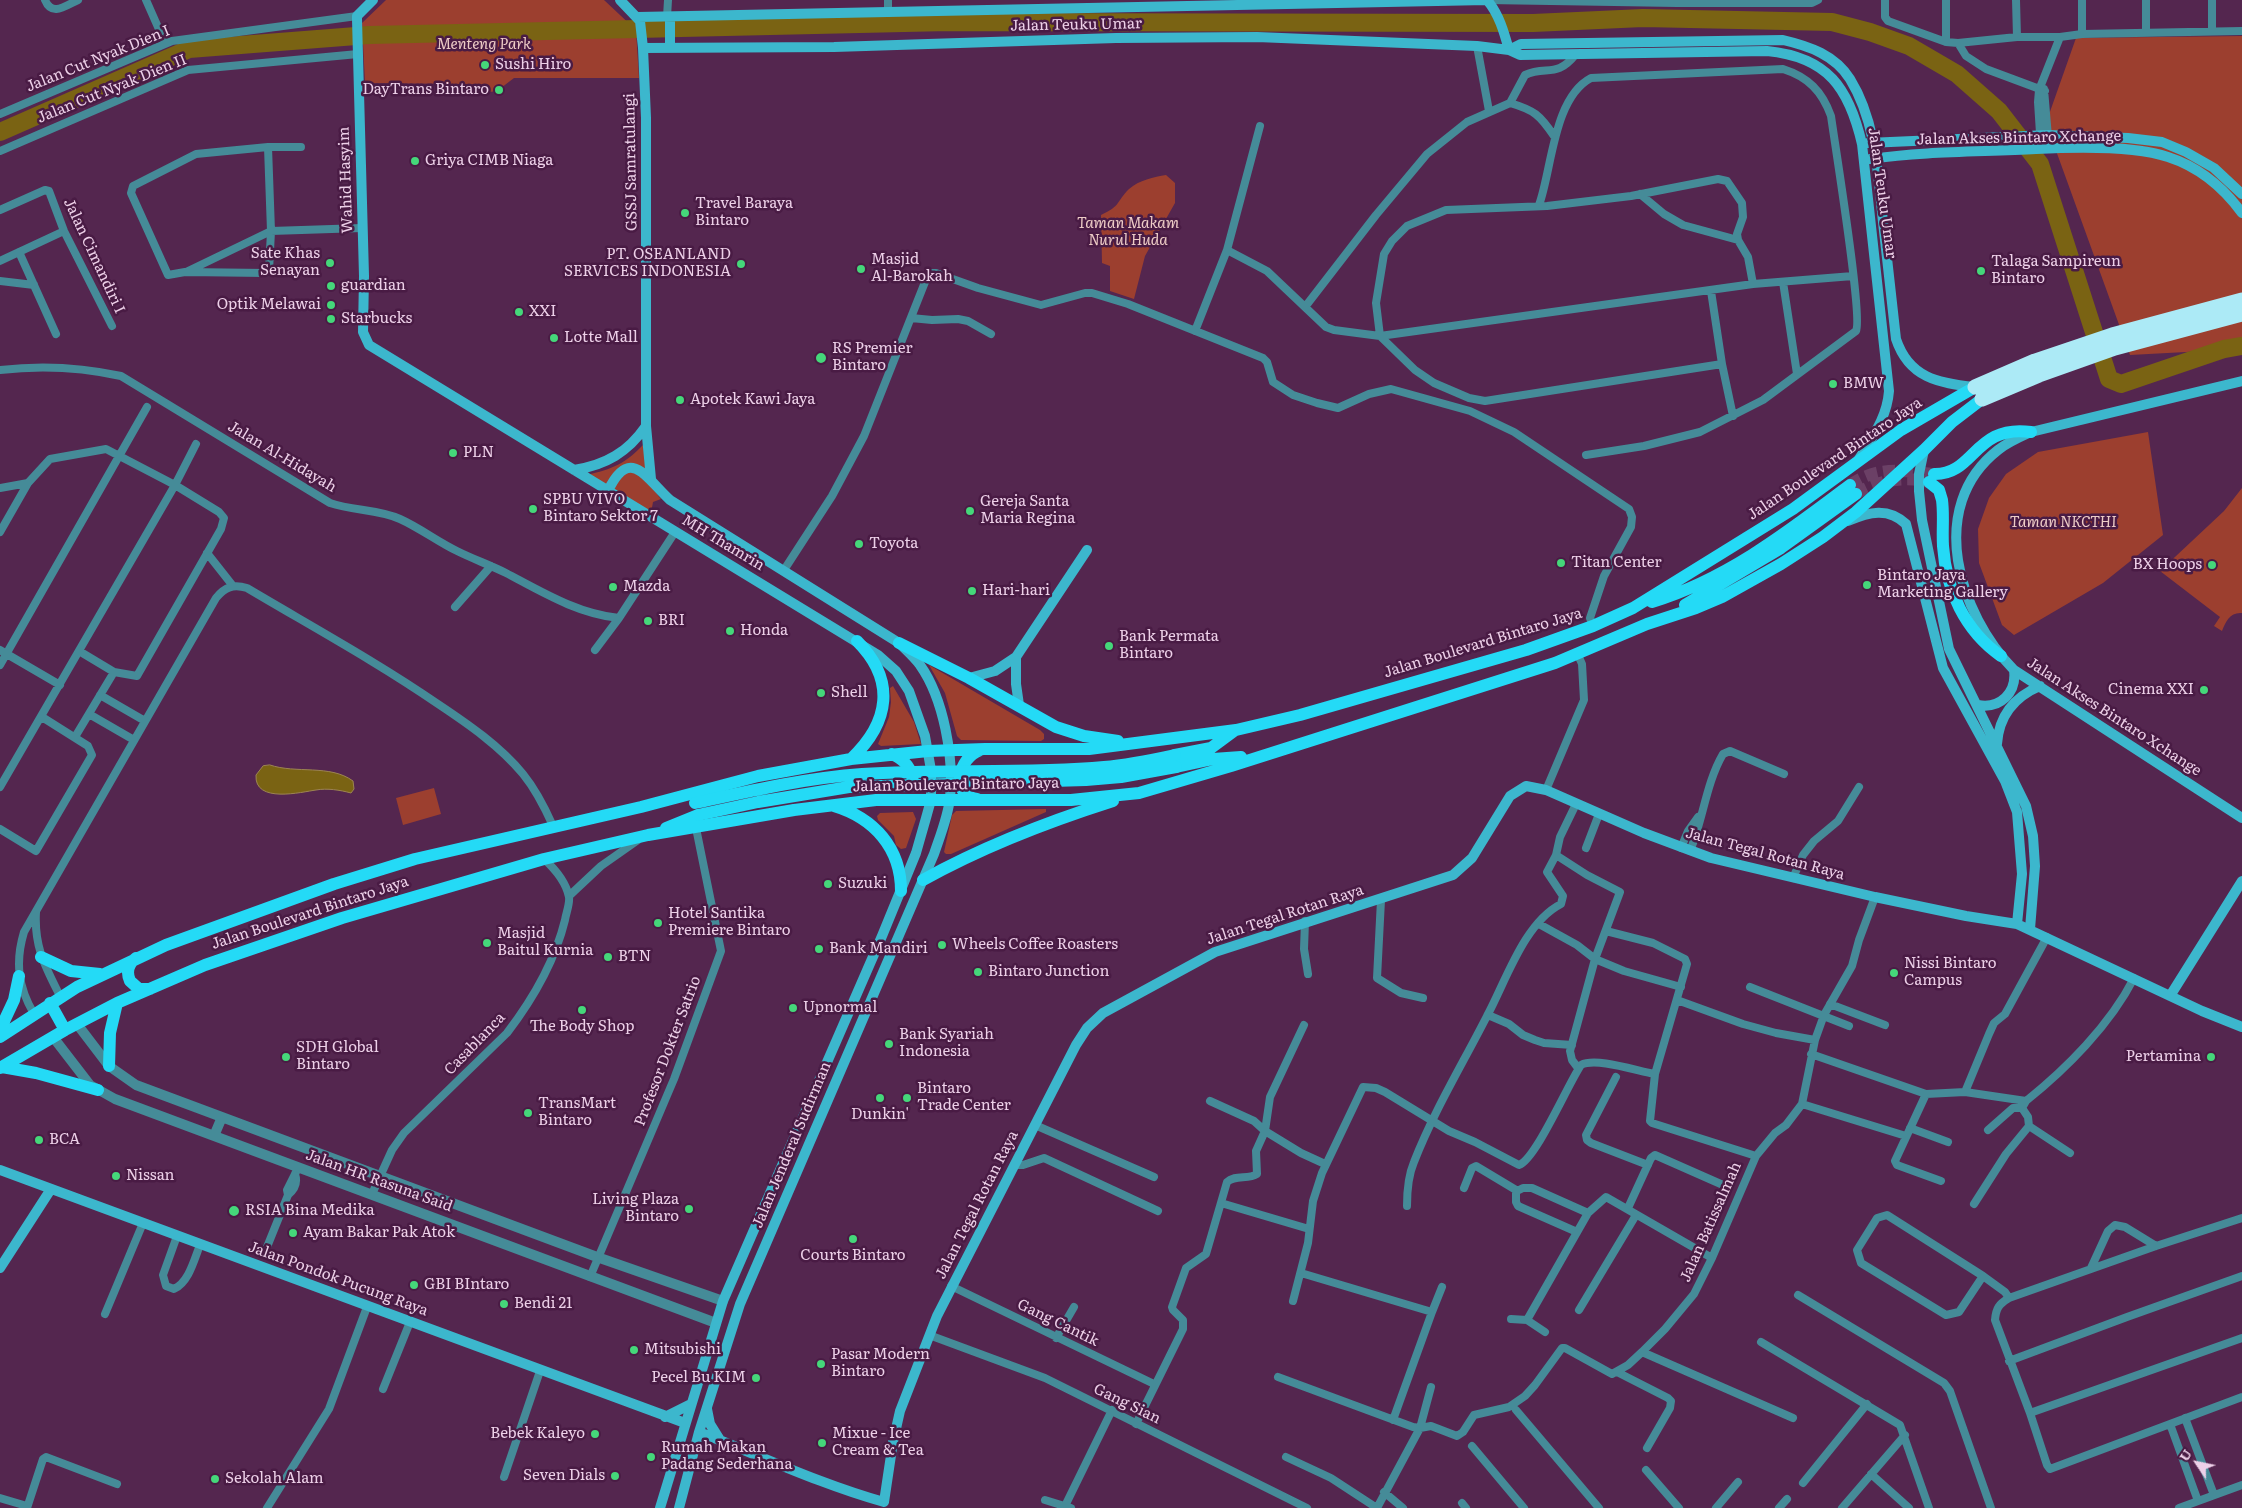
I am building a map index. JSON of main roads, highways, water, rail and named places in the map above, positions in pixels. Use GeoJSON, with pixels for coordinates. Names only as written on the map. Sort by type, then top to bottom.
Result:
{"type":"FeatureCollection","features":[{"type":"Feature","properties":{"kind":"highway"},"geometry":{"type":"LineString","coordinates":[[1979,393],[2035,361],[2077,354],[2242,300]]}},
{"type":"Feature","properties":{"kind":"highway"},"geometry":{"type":"LineString","coordinates":[[2114,342],[2242,314]]}},
{"type":"Feature","properties":{"kind":"main road","name":"Wahid Hasyim"},"geometry":{"type":"LineString","coordinates":[[366,340],[363,332],[357,18],[374,0]]}},
{"type":"Feature","properties":{"kind":"main road"},"geometry":{"type":"LineString","coordinates":[[620,0],[640,21]]}},
{"type":"Feature","properties":{"kind":"main road"},"geometry":{"type":"LineString","coordinates":[[1495,2],[1509,50]]}},
{"type":"Feature","properties":{"kind":"main road","name":"Jalan Teuku Umar"},"geometry":{"type":"LineString","coordinates":[[640,21],[1193,3],[1495,2]]}},
{"type":"Feature","properties":{"kind":"main road"},"geometry":{"type":"LineString","coordinates":[[669,20],[670,44]]}},
{"type":"Feature","properties":{"kind":"main road","name":"GSSJ Samratulangi"},"geometry":{"type":"LineString","coordinates":[[640,21],[643,44],[646,118],[646,426],[652,480]]}},
{"type":"Feature","properties":{"kind":"main road","name":"Jalan Teuku Umar"},"geometry":{"type":"LineString","coordinates":[[643,44],[834,46],[1116,38],[1256,37],[1477,46],[1509,50],[1520,55],[1767,52],[1796,56],[1816,66],[1838,84],[1853,110],[1862,144],[1870,159],[1896,339],[1901,353],[1913,368],[1928,378],[1979,393]]}},
{"type":"Feature","properties":{"kind":"main road","name":"Jalan Teuku Umar"},"geometry":{"type":"LineString","coordinates":[[1509,50],[1521,44],[1783,40],[1805,45],[1819,52],[1836,63],[1849,78],[1863,106],[1873,143],[1870,159],[1889,391],[1888,406],[1883,418],[1857,462]]}},
{"type":"Feature","properties":{"kind":"main road","name":"Jalan Akses Bintaro Xchange"},"geometry":{"type":"LineString","coordinates":[[1862,144],[2040,135],[2128,138],[2162,142],[2186,152],[2214,168],[2242,194]]}},
{"type":"Feature","properties":{"kind":"main road","name":"Jalan Akses Bintaro Xchange"},"geometry":{"type":"LineString","coordinates":[[1870,159],[2002,150],[2122,149],[2167,156],[2188,165],[2208,177],[2229,196],[2242,213]]}},
{"type":"Feature","properties":{"kind":"main road","name":"MH Thamrin"},"geometry":{"type":"LineString","coordinates":[[366,340],[374,348],[878,655],[896,671],[905,684],[919,715],[931,770],[930,800]]}},
{"type":"Feature","properties":{"kind":"main road","name":"Jalan Akses Bintaro Xchange"},"geometry":{"type":"LineString","coordinates":[[2242,381],[2031,432],[1998,450],[1979,470],[1968,488],[1959,510],[1956,527],[1956,546],[1963,583],[1984,632],[2000,656],[2014,670],[2242,818]]}},
{"type":"Feature","properties":{"kind":"main road","name":"Jalan Boulevard Bintaro Jaya"},"geometry":{"type":"LineString","coordinates":[[641,807],[696,815],[876,800],[1071,800],[1139,793],[1260,756],[1578,655],[1647,624],[1696,608],[1722,597],[1781,564],[1842,524],[1924,450],[1979,393]]}},
{"type":"Feature","properties":{"kind":"main road","name":"Jalan Boulevard Bintaro Jaya"},"geometry":{"type":"LineString","coordinates":[[0,1037],[55,1000],[102,974],[195,933],[345,880],[415,859],[641,807],[744,780],[851,759],[948,750],[1089,749],[1236,730],[1278,721],[1526,650],[1593,626],[1633,608],[1793,509],[1902,430],[1979,393]]}},
{"type":"Feature","properties":{"kind":"main road"},"geometry":{"type":"LineString","coordinates":[[574,470],[602,464],[616,457],[638,438],[646,426]]}},
{"type":"Feature","properties":{"kind":"main road"},"geometry":{"type":"LineString","coordinates":[[2000,656],[1984,644],[1973,631],[1956,602],[1945,561],[1942,500],[1939,490],[1931,478],[1955,470],[1985,442],[2001,433],[2015,430],[2031,432]]}},
{"type":"Feature","properties":{"kind":"main road"},"geometry":{"type":"LineString","coordinates":[[1924,450],[1918,491],[1922,520],[1949,649],[2026,806],[2033,836],[2035,866],[2030,929]]}},
{"type":"Feature","properties":{"kind":"main road","name":"MH Thamrin"},"geometry":{"type":"LineString","coordinates":[[608,491],[617,473],[628,467],[633,468],[652,480],[670,500],[899,643],[920,666],[932,688],[942,718],[950,768],[950,800]]}},
{"type":"Feature","properties":{"kind":"main road"},"geometry":{"type":"LineString","coordinates":[[1633,608],[1664,599],[1715,576],[1853,490],[1805,532],[1758,563],[1716,588],[1647,624]]}},
{"type":"Feature","properties":{"kind":"main road"},"geometry":{"type":"LineString","coordinates":[[1842,524],[1878,512],[1890,513],[1899,517],[1906,524],[1943,668],[2004,781],[2017,812],[2022,874],[2017,924]]}},
{"type":"Feature","properties":{"kind":"main road"},"geometry":{"type":"LineString","coordinates":[[1906,524],[1912,517],[1916,516],[1922,520]]}},
{"type":"Feature","properties":{"kind":"main road"},"geometry":{"type":"LineString","coordinates":[[969,678],[995,670],[1016,657],[1087,550]]}},
{"type":"Feature","properties":{"kind":"main road"},"geometry":{"type":"LineString","coordinates":[[851,759],[875,731],[881,716],[884,700],[880,672],[869,654],[857,641]]}},
{"type":"Feature","properties":{"kind":"main road"},"geometry":{"type":"LineString","coordinates":[[899,643],[969,678],[1056,727],[1074,734],[1110,741],[1134,743]]}},
{"type":"Feature","properties":{"kind":"main road"},"geometry":{"type":"LineString","coordinates":[[1016,657],[1016,684],[1019,705]]}},
{"type":"Feature","properties":{"kind":"main road"},"geometry":{"type":"LineString","coordinates":[[1978,705],[1991,705],[2003,700],[2012,690],[2014,670]]}},
{"type":"Feature","properties":{"kind":"main road"},"geometry":{"type":"LineString","coordinates":[[1997,745],[1998,733],[2007,710],[2027,692],[2040,686]]}},
{"type":"Feature","properties":{"kind":"main road","name":"Jalan Boulevard Bintaro Jaya"},"geometry":{"type":"LineString","coordinates":[[1176,761],[1210,748],[1236,730]]}},
{"type":"Feature","properties":{"kind":"main road"},"geometry":{"type":"LineString","coordinates":[[1987,749],[1997,745]]}},
{"type":"Feature","properties":{"kind":"main road"},"geometry":{"type":"LineString","coordinates":[[982,800],[967,795],[962,786],[960,772],[966,758],[985,749]]}},
{"type":"Feature","properties":{"kind":"main road"},"geometry":{"type":"LineString","coordinates":[[892,754],[905,761],[913,781],[910,793],[898,800]]}},
{"type":"Feature","properties":{"kind":"main road","name":"Jalan Boulevard Bintaro Jaya"},"geometry":{"type":"LineString","coordinates":[[1,1068],[65,1030],[117,1003],[205,965],[269,942],[441,888],[544,859],[646,836],[755,790],[834,777],[886,773],[1085,768],[1260,756]]}},
{"type":"Feature","properties":{"kind":"main road","name":"Jalan Tegal Rotan Raya"},"geometry":{"type":"LineString","coordinates":[[699,1432],[804,1476],[884,1505],[893,1442],[900,1411],[929,1335],[951,1286],[1076,1045],[1094,1020],[1190,964],[1215,952],[1305,921],[1380,900],[1453,875],[1472,858],[1510,796],[1526,786],[1546,790],[1686,850],[1875,898],[2017,924],[2202,1011],[2242,1027]]}},
{"type":"Feature","properties":{"kind":"main road"},"geometry":{"type":"LineString","coordinates":[[923,880],[979,851],[1051,820],[1139,793]]}},
{"type":"Feature","properties":{"kind":"main road","name":"Jalan Jenderal Sudirman"},"geometry":{"type":"LineString","coordinates":[[660,1508],[723,1302],[901,891],[916,853],[930,800]]}},
{"type":"Feature","properties":{"kind":"main road","name":"Jalan Jenderal Sudirman"},"geometry":{"type":"LineString","coordinates":[[679,1508],[699,1432],[740,1304],[934,854],[950,800]]}},
{"type":"Feature","properties":{"kind":"main road"},"geometry":{"type":"LineString","coordinates":[[830,805],[865,820],[883,836],[896,858],[900,874],[901,891]]}},
{"type":"Feature","properties":{"kind":"main road"},"geometry":{"type":"LineString","coordinates":[[2170,996],[2242,881]]}},
{"type":"Feature","properties":{"kind":"main road"},"geometry":{"type":"LineString","coordinates":[[41,957],[71,971],[102,974]]}},
{"type":"Feature","properties":{"kind":"main road"},"geometry":{"type":"LineString","coordinates":[[137,958],[131,963],[128,970],[130,981],[139,989],[150,989]]}},
{"type":"Feature","properties":{"kind":"main road"},"geometry":{"type":"LineString","coordinates":[[0,1030],[14,1000],[19,976]]}},
{"type":"Feature","properties":{"kind":"main road"},"geometry":{"type":"LineString","coordinates":[[55,1000],[65,1030]]}},
{"type":"Feature","properties":{"kind":"main road"},"geometry":{"type":"LineString","coordinates":[[110,1066],[110,1033],[117,1003]]}},
{"type":"Feature","properties":{"kind":"main road"},"geometry":{"type":"LineString","coordinates":[[1,1068],[44,1074],[98,1090]]}},
{"type":"Feature","properties":{"kind":"main road","name":"Jalan Pondok Pucung Raya"},"geometry":{"type":"LineString","coordinates":[[0,1170],[685,1424]]}},
{"type":"Feature","properties":{"kind":"main road"},"geometry":{"type":"LineString","coordinates":[[0,1268],[51,1189]]}},
{"type":"Feature","properties":{"kind":"main road"},"geometry":{"type":"LineString","coordinates":[[768,1196],[776,1203],[783,1202]]}},
{"type":"Feature","properties":{"kind":"main road"},"geometry":{"type":"LineString","coordinates":[[762,1211],[769,1211],[776,1219]]}},
{"type":"Feature","properties":{"kind":"main road"},"geometry":{"type":"LineString","coordinates":[[665,1417],[691,1404]]}},
{"type":"Feature","properties":{"kind":"main road"},"geometry":{"type":"LineString","coordinates":[[707,1406],[710,1424],[720,1440]]}},
{"type":"Feature","properties":{"kind":"waterway"},"geometry":{"type":"LineString","coordinates":[[0,132],[189,49],[369,35],[949,22],[1533,23],[1643,18],[1832,22],[1870,32],[1909,46],[1957,74],[1999,111],[2040,164],[2109,379],[2121,384],[2224,349],[2242,346]]}},
{"type":"Feature","properties":{"kind":"tunnel"},"geometry":{"type":"LineString","coordinates":[[1850,485],[1871,474],[1881,472],[1901,471],[1934,474]]}},
{"type":"Feature","properties":{"kind":"tunnel"},"geometry":{"type":"LineString","coordinates":[[1856,494],[1882,482],[1901,479],[1929,482]]}},
{"type":"Feature","properties":{"kind":"place","name":"Sushi Hiro"},"geometry":{"type":"Point","coordinates":[485,65]}},
{"type":"Feature","properties":{"kind":"place","name":"DayTrans Bintaro"},"geometry":{"type":"Point","coordinates":[499,90]}},
{"type":"Feature","properties":{"kind":"place","name":"Griya CIMB Niaga"},"geometry":{"type":"Point","coordinates":[415,161]}},
{"type":"Feature","properties":{"kind":"place","name":"Travel Baraya Bintaro"},"geometry":{"type":"Point","coordinates":[685,213]}},
{"type":"Feature","properties":{"kind":"place","name":"Sate Khas Senayan"},"geometry":{"type":"Point","coordinates":[330,263]}},
{"type":"Feature","properties":{"kind":"place","name":"PT. OSEANLAND SERVICES INDONESIA"},"geometry":{"type":"Point","coordinates":[741,264]}},
{"type":"Feature","properties":{"kind":"place","name":"Masjid Al-Barokah"},"geometry":{"type":"Point","coordinates":[861,269]}},
{"type":"Feature","properties":{"kind":"place","name":"Talaga Sampireun Bintaro"},"geometry":{"type":"Point","coordinates":[1981,271]}},
{"type":"Feature","properties":{"kind":"place","name":"guardian"},"geometry":{"type":"Point","coordinates":[331,286]}},
{"type":"Feature","properties":{"kind":"place","name":"Optik Melawai"},"geometry":{"type":"Point","coordinates":[331,305]}},
{"type":"Feature","properties":{"kind":"place","name":"XXI"},"geometry":{"type":"Point","coordinates":[519,312]}},
{"type":"Feature","properties":{"kind":"place","name":"Starbucks"},"geometry":{"type":"Point","coordinates":[331,319]}},
{"type":"Feature","properties":{"kind":"place","name":"Lotte Mall"},"geometry":{"type":"Point","coordinates":[554,338]}},
{"type":"Feature","properties":{"kind":"place","name":"RS Premier Bintaro"},"geometry":{"type":"Point","coordinates":[821,358]}},
{"type":"Feature","properties":{"kind":"place","name":"BMW"},"geometry":{"type":"Point","coordinates":[1833,384]}},
{"type":"Feature","properties":{"kind":"place","name":"Apotek Kawi Jaya"},"geometry":{"type":"Point","coordinates":[680,400]}},
{"type":"Feature","properties":{"kind":"place","name":"PLN"},"geometry":{"type":"Point","coordinates":[453,453]}},
{"type":"Feature","properties":{"kind":"place","name":"SPBU VIVO Bintaro Sektor 7"},"geometry":{"type":"Point","coordinates":[533,509]}},
{"type":"Feature","properties":{"kind":"place","name":"Gereja Santa Maria Regina"},"geometry":{"type":"Point","coordinates":[970,511]}},
{"type":"Feature","properties":{"kind":"place","name":"Toyota"},"geometry":{"type":"Point","coordinates":[859,544]}},
{"type":"Feature","properties":{"kind":"place","name":"Titan Center"},"geometry":{"type":"Point","coordinates":[1561,563]}},
{"type":"Feature","properties":{"kind":"place","name":"BX Hoops"},"geometry":{"type":"Point","coordinates":[2212,565]}},
{"type":"Feature","properties":{"kind":"place","name":"Bintaro Jaya Marketing Gallery"},"geometry":{"type":"Point","coordinates":[1867,585]}},
{"type":"Feature","properties":{"kind":"place","name":"Mazda"},"geometry":{"type":"Point","coordinates":[613,587]}},
{"type":"Feature","properties":{"kind":"place","name":"Hari-hari"},"geometry":{"type":"Point","coordinates":[972,591]}},
{"type":"Feature","properties":{"kind":"place","name":"BRI"},"geometry":{"type":"Point","coordinates":[648,621]}},
{"type":"Feature","properties":{"kind":"place","name":"Honda"},"geometry":{"type":"Point","coordinates":[730,631]}},
{"type":"Feature","properties":{"kind":"place","name":"Bank Permata Bintaro"},"geometry":{"type":"Point","coordinates":[1109,646]}},
{"type":"Feature","properties":{"kind":"place","name":"Cinema XXI"},"geometry":{"type":"Point","coordinates":[2204,690]}},
{"type":"Feature","properties":{"kind":"place","name":"Shell"},"geometry":{"type":"Point","coordinates":[821,693]}},
{"type":"Feature","properties":{"kind":"place","name":"Suzuki"},"geometry":{"type":"Point","coordinates":[828,884]}},
{"type":"Feature","properties":{"kind":"place","name":"Hotel Santika Premiere Bintaro"},"geometry":{"type":"Point","coordinates":[658,923]}},
{"type":"Feature","properties":{"kind":"place","name":"Masjid Baitul Kurnia"},"geometry":{"type":"Point","coordinates":[487,943]}},
{"type":"Feature","properties":{"kind":"place","name":"Wheels Coffee Roasters"},"geometry":{"type":"Point","coordinates":[942,945]}},
{"type":"Feature","properties":{"kind":"place","name":"Bank Mandiri"},"geometry":{"type":"Point","coordinates":[819,949]}},
{"type":"Feature","properties":{"kind":"place","name":"BTN"},"geometry":{"type":"Point","coordinates":[608,957]}},
{"type":"Feature","properties":{"kind":"place","name":"Bintaro Junction"},"geometry":{"type":"Point","coordinates":[978,972]}},
{"type":"Feature","properties":{"kind":"place","name":"Nissi Bintaro Campus"},"geometry":{"type":"Point","coordinates":[1894,973]}},
{"type":"Feature","properties":{"kind":"place","name":"Upnormal"},"geometry":{"type":"Point","coordinates":[793,1008]}},
{"type":"Feature","properties":{"kind":"place","name":"The Body Shop"},"geometry":{"type":"Point","coordinates":[582,1010]}},
{"type":"Feature","properties":{"kind":"place","name":"Bank Syariah Indonesia"},"geometry":{"type":"Point","coordinates":[889,1044]}},
{"type":"Feature","properties":{"kind":"place","name":"SDH Global Bintaro"},"geometry":{"type":"Point","coordinates":[286,1057]}},
{"type":"Feature","properties":{"kind":"place","name":"Pertamina"},"geometry":{"type":"Point","coordinates":[2211,1057]}},
{"type":"Feature","properties":{"kind":"place","name":"Dunkin'"},"geometry":{"type":"Point","coordinates":[880,1098]}},
{"type":"Feature","properties":{"kind":"place","name":"Bintaro Trade Center"},"geometry":{"type":"Point","coordinates":[907,1098]}},
{"type":"Feature","properties":{"kind":"place","name":"TransMart Bintaro"},"geometry":{"type":"Point","coordinates":[528,1113]}},
{"type":"Feature","properties":{"kind":"place","name":"BCA"},"geometry":{"type":"Point","coordinates":[39,1140]}},
{"type":"Feature","properties":{"kind":"place","name":"Nissan"},"geometry":{"type":"Point","coordinates":[116,1176]}},
{"type":"Feature","properties":{"kind":"place","name":"Living Plaza Bintaro"},"geometry":{"type":"Point","coordinates":[689,1209]}},
{"type":"Feature","properties":{"kind":"place","name":"RSIA Bina Medika"},"geometry":{"type":"Point","coordinates":[234,1211]}},
{"type":"Feature","properties":{"kind":"place","name":"Ayam Bakar Pak Atok"},"geometry":{"type":"Point","coordinates":[293,1233]}},
{"type":"Feature","properties":{"kind":"place","name":"Courts Bintaro"},"geometry":{"type":"Point","coordinates":[853,1239]}},
{"type":"Feature","properties":{"kind":"place","name":"GBI BIntaro"},"geometry":{"type":"Point","coordinates":[414,1285]}},
{"type":"Feature","properties":{"kind":"place","name":"Bendi 21"},"geometry":{"type":"Point","coordinates":[504,1304]}},
{"type":"Feature","properties":{"kind":"place","name":"Mitsubishi"},"geometry":{"type":"Point","coordinates":[634,1350]}},
{"type":"Feature","properties":{"kind":"place","name":"Pasar Modern Bintaro"},"geometry":{"type":"Point","coordinates":[821,1364]}},
{"type":"Feature","properties":{"kind":"place","name":"Pecel Bu KIM"},"geometry":{"type":"Point","coordinates":[756,1378]}},
{"type":"Feature","properties":{"kind":"place","name":"Bebek Kaleyo"},"geometry":{"type":"Point","coordinates":[595,1434]}},
{"type":"Feature","properties":{"kind":"place","name":"Mixue - Ice Cream & Tea"},"geometry":{"type":"Point","coordinates":[822,1443]}},
{"type":"Feature","properties":{"kind":"place","name":"Rumah Makan Padang Sederhana"},"geometry":{"type":"Point","coordinates":[651,1457]}},
{"type":"Feature","properties":{"kind":"place","name":"Seven Dials"},"geometry":{"type":"Point","coordinates":[615,1476]}},
{"type":"Feature","properties":{"kind":"place","name":"Sekolah Alam"},"geometry":{"type":"Point","coordinates":[215,1479]}},
{"type":"Feature","properties":{"kind":"park label","name":"Menteng Park"},"geometry":{"type":"Point","coordinates":[484,45]}},
{"type":"Feature","properties":{"kind":"park label","name":"Taman Makam Nurul Huda"},"geometry":{"type":"Point","coordinates":[1128,232]}},
{"type":"Feature","properties":{"kind":"park label","name":"Taman NKCTHI"},"geometry":{"type":"Point","coordinates":[2063,523]}}]}
